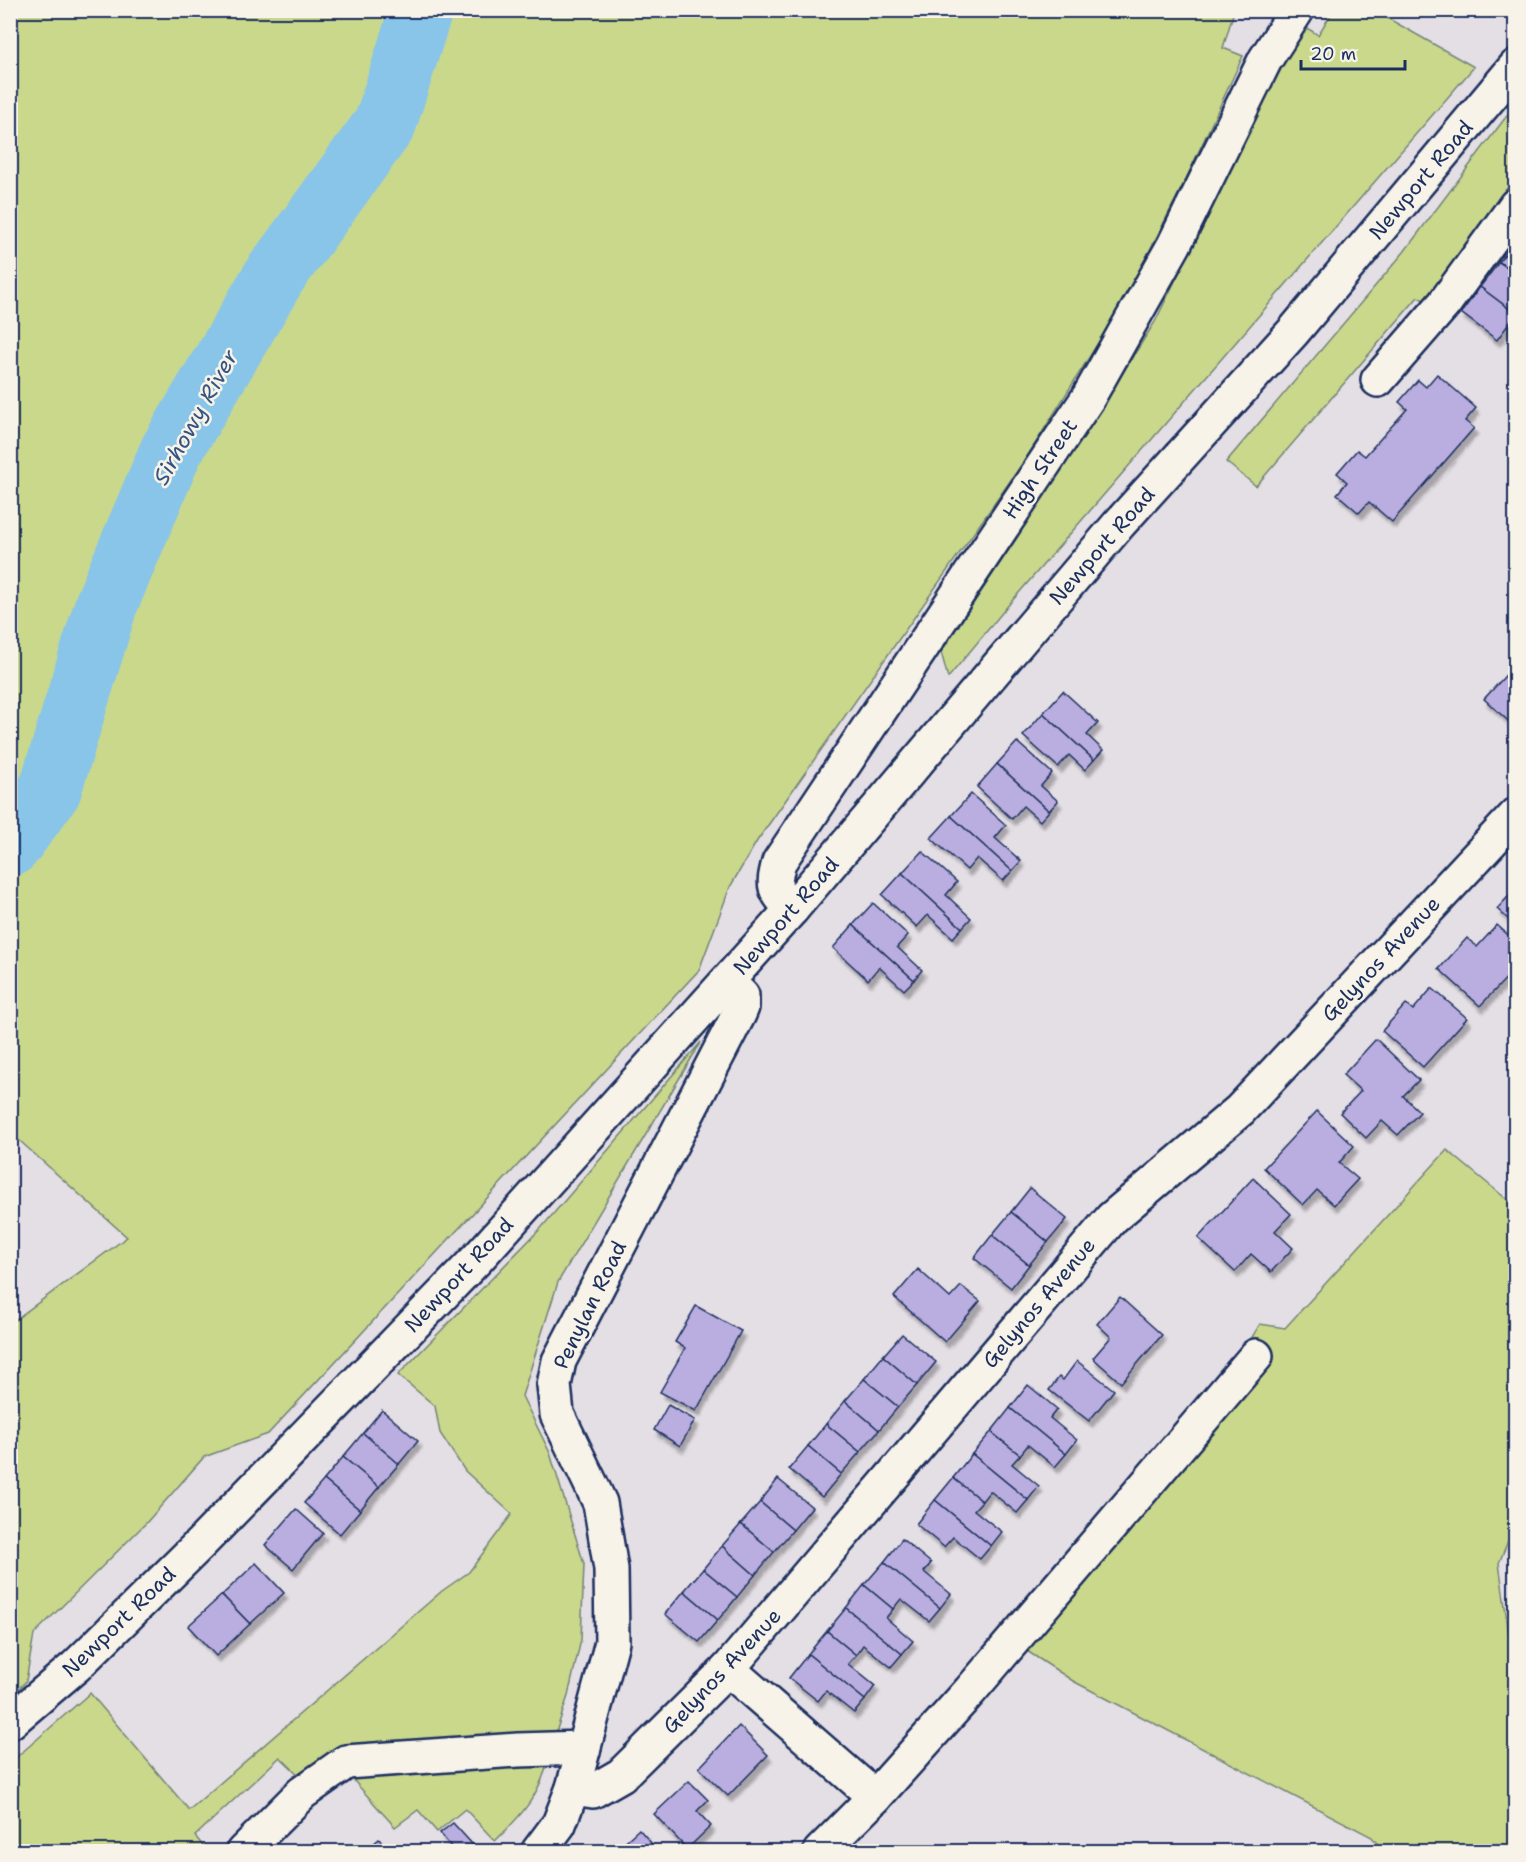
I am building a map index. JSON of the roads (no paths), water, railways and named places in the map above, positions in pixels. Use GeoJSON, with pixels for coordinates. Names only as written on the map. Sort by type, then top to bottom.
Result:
{"type":"FeatureCollection","features":[{"type":"Feature","properties":{"kind":"main road","name":"High Street"},"geometry":{"type":"LineString","coordinates":[[792,909],[776,892],[775,877],[779,862],[1088,398],[1174,245],[1265,60],[1297,10]]}},
{"type":"Feature","properties":{"kind":"main road","name":"Newport Road"},"geometry":{"type":"LineString","coordinates":[[10,1722],[76,1666],[201,1543],[477,1259],[792,909],[1119,524],[1293,332],[1515,66]]}},
{"type":"Feature","properties":{"kind":"main road"},"geometry":{"type":"LineString","coordinates":[[1377,381],[1444,304],[1515,205]]}},
{"type":"Feature","properties":{"kind":"main road","name":"Gelynos Avenue"},"geometry":{"type":"LineString","coordinates":[[573,1788],[592,1791],[621,1775],[728,1669],[1112,1218],[1239,1110],[1515,815]]}},
{"type":"Feature","properties":{"kind":"main road","name":"Penylan Road"},"geometry":{"type":"LineString","coordinates":[[538,1851],[560,1824],[573,1788],[612,1642],[611,1569],[600,1503],[557,1414],[554,1385],[559,1361],[742,1007],[742,996],[728,982]]}},
{"type":"Feature","properties":{"kind":"main road"},"geometry":{"type":"LineString","coordinates":[[820,1851],[875,1797],[978,1682],[1256,1356]]}},
{"type":"Feature","properties":{"kind":"main road"},"geometry":{"type":"LineString","coordinates":[[728,1669],[875,1797]]}},
{"type":"Feature","properties":{"kind":"main road"},"geometry":{"type":"LineString","coordinates":[[243,1851],[302,1793],[346,1762],[518,1750],[584,1748]]}},
{"type":"Feature","properties":{"kind":"waterway","name":"Sirhowy River"},"geometry":{"type":"LineString","coordinates":[[10,845],[50,790],[106,605],[171,451],[275,275],[385,124],[421,10]]}}]}
